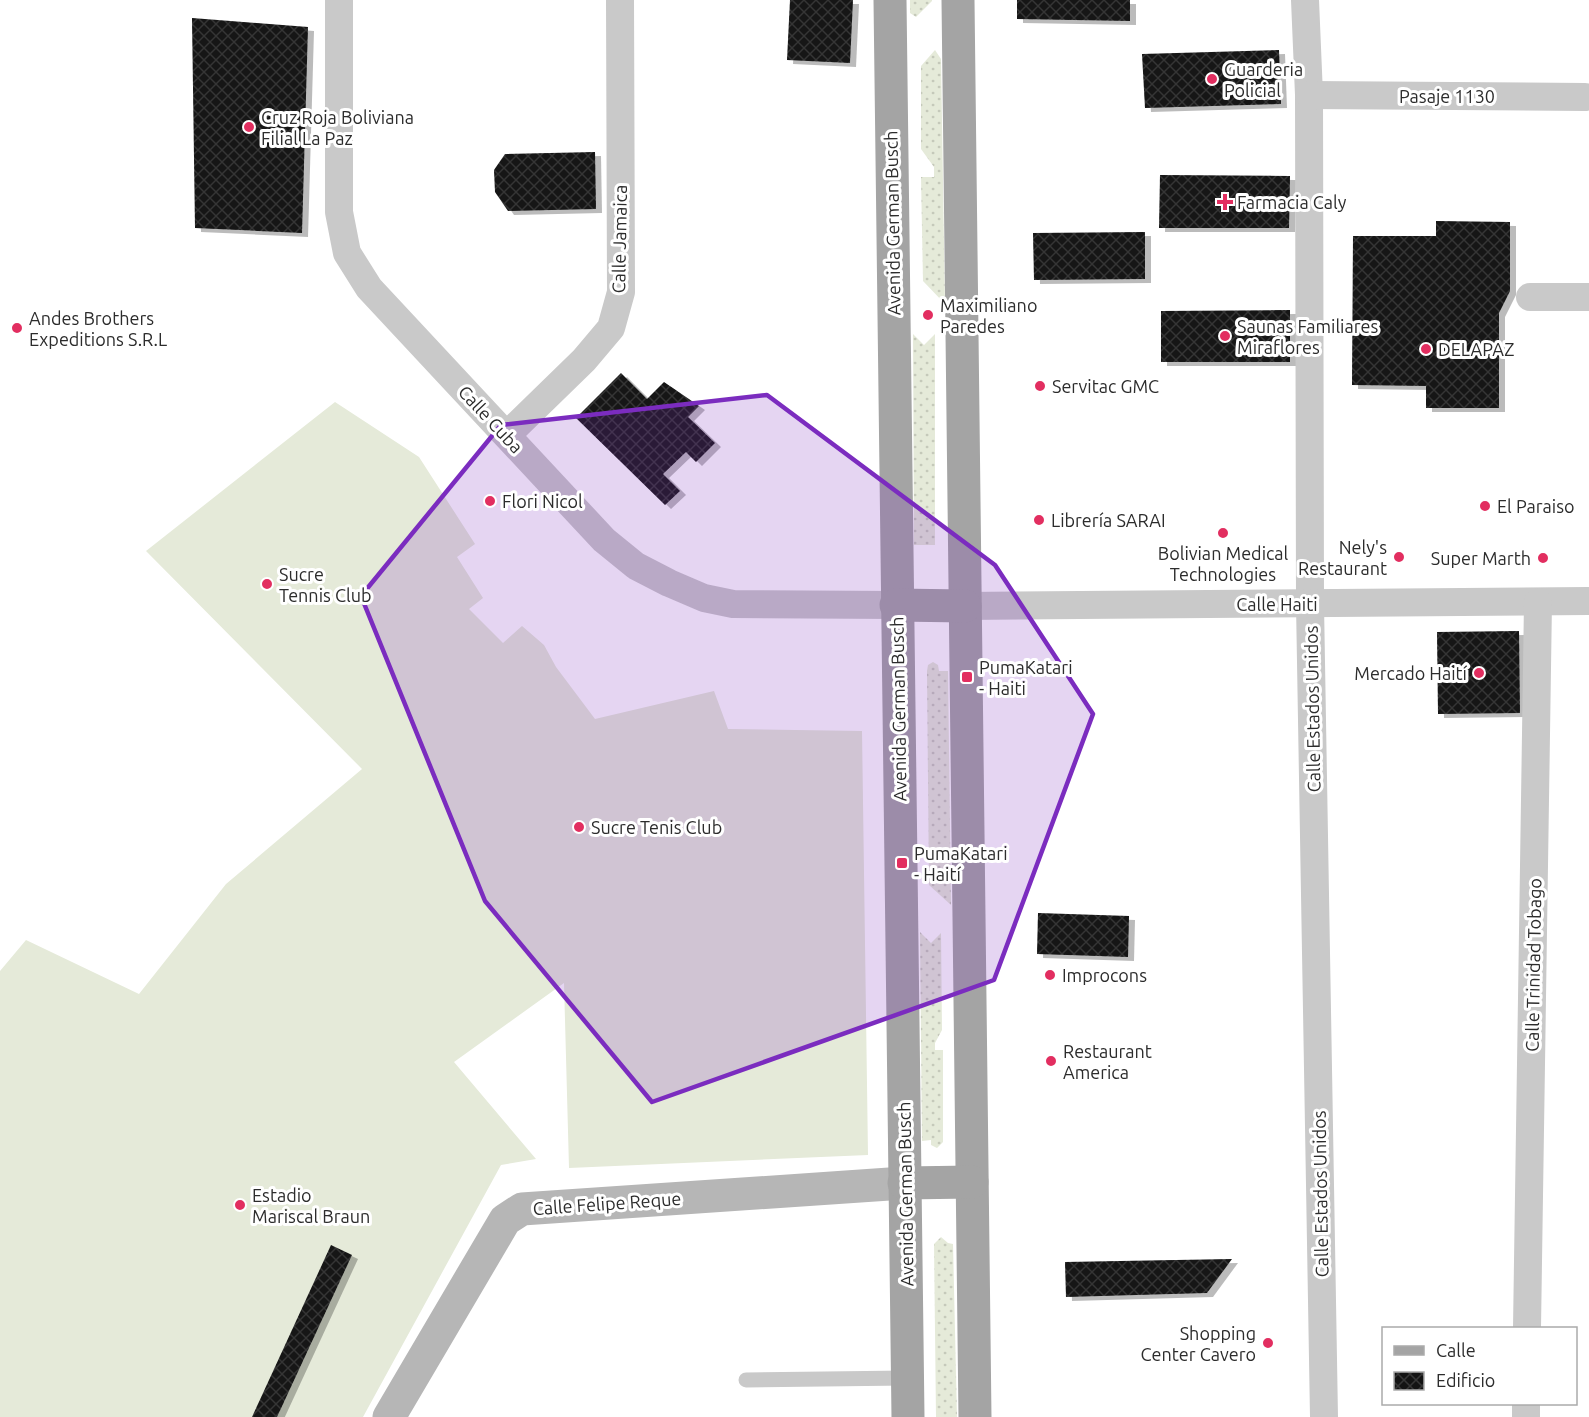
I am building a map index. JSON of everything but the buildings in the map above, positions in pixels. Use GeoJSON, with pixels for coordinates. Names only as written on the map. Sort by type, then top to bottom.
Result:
{"type":"FeatureCollection","features":[{"type":"Feature","properties":{"kind":"main road","name":"Avenida German Busch"},"geometry":{"type":"LineString","coordinates":[[890,0],[908,1417]]}},
{"type":"Feature","properties":{"kind":"main road"},"geometry":{"type":"LineString","coordinates":[[958,0],[975,1417]]}},
{"type":"Feature","properties":{"kind":"main road"},"geometry":{"type":"LineString","coordinates":[[896,605],[965,606]]}},
{"type":"Feature","properties":{"kind":"main road"},"geometry":{"type":"LineString","coordinates":[[904,1183],[972,1182]]}},
{"type":"Feature","properties":{"kind":"main road","name":"Calle Felipe Reque"},"geometry":{"type":"LineString","coordinates":[[389,1417],[505,1220],[522,1209],[904,1183]]}},
{"type":"Feature","properties":{"kind":"street","name":"Calle Cuba"},"geometry":{"type":"LineString","coordinates":[[339,0],[339,212],[347,253],[369,288],[604,540],[636,566],[669,584],[704,598],[733,604],[896,605]]}},
{"type":"Feature","properties":{"kind":"street","name":"Calle Jamaica"},"geometry":{"type":"LineString","coordinates":[[507,435],[584,360],[611,328],[621,292],[620,0]]}},
{"type":"Feature","properties":{"kind":"street","name":"Calle Estados Unidos"},"geometry":{"type":"LineString","coordinates":[[1305,0],[1309,95],[1310,604],[1324,1417]]}},
{"type":"Feature","properties":{"kind":"street","name":"Pasaje 1130"},"geometry":{"type":"LineString","coordinates":[[1309,95],[1585,97]]}},
{"type":"Feature","properties":{"kind":"street"},"geometry":{"type":"LineString","coordinates":[[1530,297],[1589,297]]}},
{"type":"Feature","properties":{"kind":"street","name":"Calle Haiti"},"geometry":{"type":"LineString","coordinates":[[965,606],[1589,601]]}},
{"type":"Feature","properties":{"kind":"street","name":"Calle Trinidad Tobago"},"geometry":{"type":"LineString","coordinates":[[1527,1327],[1538,602]]}},
{"type":"Feature","properties":{"kind":"lane"},"geometry":{"type":"LineString","coordinates":[[746,1380],[907,1378]]}},
{"type":"Feature","properties":{"kind":"highlighted area"},"geometry":{"type":"Polygon","coordinates":[[[767,395],[995,565],[1093,714],[994,980],[652,1102],[485,901],[361,596],[501,425],[767,395]]]}},
{"type":"Feature","properties":{"kind":"green space"},"geometry":{"type":"Polygon","coordinates":[[[910,0],[932,1],[916,17],[910,13],[910,0]]]}},
{"type":"Feature","properties":{"kind":"green space"},"geometry":{"type":"Polygon","coordinates":[[[935,50],[941,59],[945,304],[923,281],[921,177],[934,177],[934,167],[921,149],[921,66],[935,50]]]}},
{"type":"Feature","properties":{"kind":"green space"},"geometry":{"type":"Polygon","coordinates":[[[913,334],[924,345],[935,334],[935,545],[914,545],[913,334]]]}},
{"type":"Feature","properties":{"kind":"green space","name":"Sucre Tenis Club"},"geometry":{"type":"Polygon","coordinates":[[[335,402],[419,457],[475,544],[457,557],[483,598],[469,609],[503,643],[522,626],[544,645],[556,667],[595,719],[714,691],[728,729],[862,731],[868,1155],[569,1168],[564,983],[454,1062],[536,1159],[501,1165],[363,1417],[0,1417],[0,971],[26,940],[139,994],[226,884],[362,769],[146,551],[335,402]]]}},
{"type":"Feature","properties":{"kind":"green space"},"geometry":{"type":"Polygon","coordinates":[[[933,662],[938,665],[939,671],[948,671],[951,905],[929,885],[927,671],[928,665],[933,662]]]}},
{"type":"Feature","properties":{"kind":"green space"},"geometry":{"type":"Polygon","coordinates":[[[920,932],[931,943],[941,933],[942,1030],[935,1043],[935,1050],[943,1050],[943,1142],[937,1148],[931,1145],[931,1140],[922,1141],[920,932]]]}},
{"type":"Feature","properties":{"kind":"green space"},"geometry":{"type":"Polygon","coordinates":[[[941,1237],[953,1244],[957,1417],[936,1417],[934,1244],[941,1237]]]}},
{"type":"Feature","properties":{"kind":"place","name":"Guarderia Policial"},"geometry":{"type":"Point","coordinates":[1212,79]}},
{"type":"Feature","properties":{"kind":"place","name":"Cruz Roja Boliviana Filial La Paz"},"geometry":{"type":"Point","coordinates":[249,127]}},
{"type":"Feature","properties":{"kind":"place","name":"Farmacia Caly"},"geometry":{"type":"Point","coordinates":[1225,202]}},
{"type":"Feature","properties":{"kind":"place","name":"Maximiliano Paredes"},"geometry":{"type":"Point","coordinates":[928,315]}},
{"type":"Feature","properties":{"kind":"place","name":"Andes Brothers Expeditions S.R.L"},"geometry":{"type":"Point","coordinates":[17,328]}},
{"type":"Feature","properties":{"kind":"place","name":"Saunas Familiares Miraflores"},"geometry":{"type":"Point","coordinates":[1225,336]}},
{"type":"Feature","properties":{"kind":"place","name":"DELAPAZ"},"geometry":{"type":"Point","coordinates":[1426,349]}},
{"type":"Feature","properties":{"kind":"place","name":"Servitac GMC"},"geometry":{"type":"Point","coordinates":[1040,386]}},
{"type":"Feature","properties":{"kind":"place","name":"Flori Nicol"},"geometry":{"type":"Point","coordinates":[490,501]}},
{"type":"Feature","properties":{"kind":"place","name":"El Paraiso"},"geometry":{"type":"Point","coordinates":[1485,506]}},
{"type":"Feature","properties":{"kind":"place","name":"Librería SARAI"},"geometry":{"type":"Point","coordinates":[1039,520]}},
{"type":"Feature","properties":{"kind":"place","name":"Bolivian Medical Technologies"},"geometry":{"type":"Point","coordinates":[1223,533]}},
{"type":"Feature","properties":{"kind":"place","name":"Nely's Restaurant"},"geometry":{"type":"Point","coordinates":[1399,557]}},
{"type":"Feature","properties":{"kind":"place","name":"Super Marth"},"geometry":{"type":"Point","coordinates":[1543,558]}},
{"type":"Feature","properties":{"kind":"place","name":"Sucre Tennis Club"},"geometry":{"type":"Point","coordinates":[267,584]}},
{"type":"Feature","properties":{"kind":"place","name":"Mercado Haití"},"geometry":{"type":"Point","coordinates":[1479,673]}},
{"type":"Feature","properties":{"kind":"place","name":"PumaKatari - Haiti"},"geometry":{"type":"Point","coordinates":[967,677]}},
{"type":"Feature","properties":{"kind":"place","name":"Sucre Tenis Club"},"geometry":{"type":"Point","coordinates":[579,827]}},
{"type":"Feature","properties":{"kind":"place","name":"PumaKatari - Haití"},"geometry":{"type":"Point","coordinates":[902,863]}},
{"type":"Feature","properties":{"kind":"place","name":"Improcons"},"geometry":{"type":"Point","coordinates":[1050,975]}},
{"type":"Feature","properties":{"kind":"place","name":"Restaurant America"},"geometry":{"type":"Point","coordinates":[1051,1061]}},
{"type":"Feature","properties":{"kind":"place","name":"Estadio Mariscal Braun"},"geometry":{"type":"Point","coordinates":[240,1205]}},
{"type":"Feature","properties":{"kind":"place","name":"Shopping Center Cavero"},"geometry":{"type":"Point","coordinates":[1268,1343]}}]}
